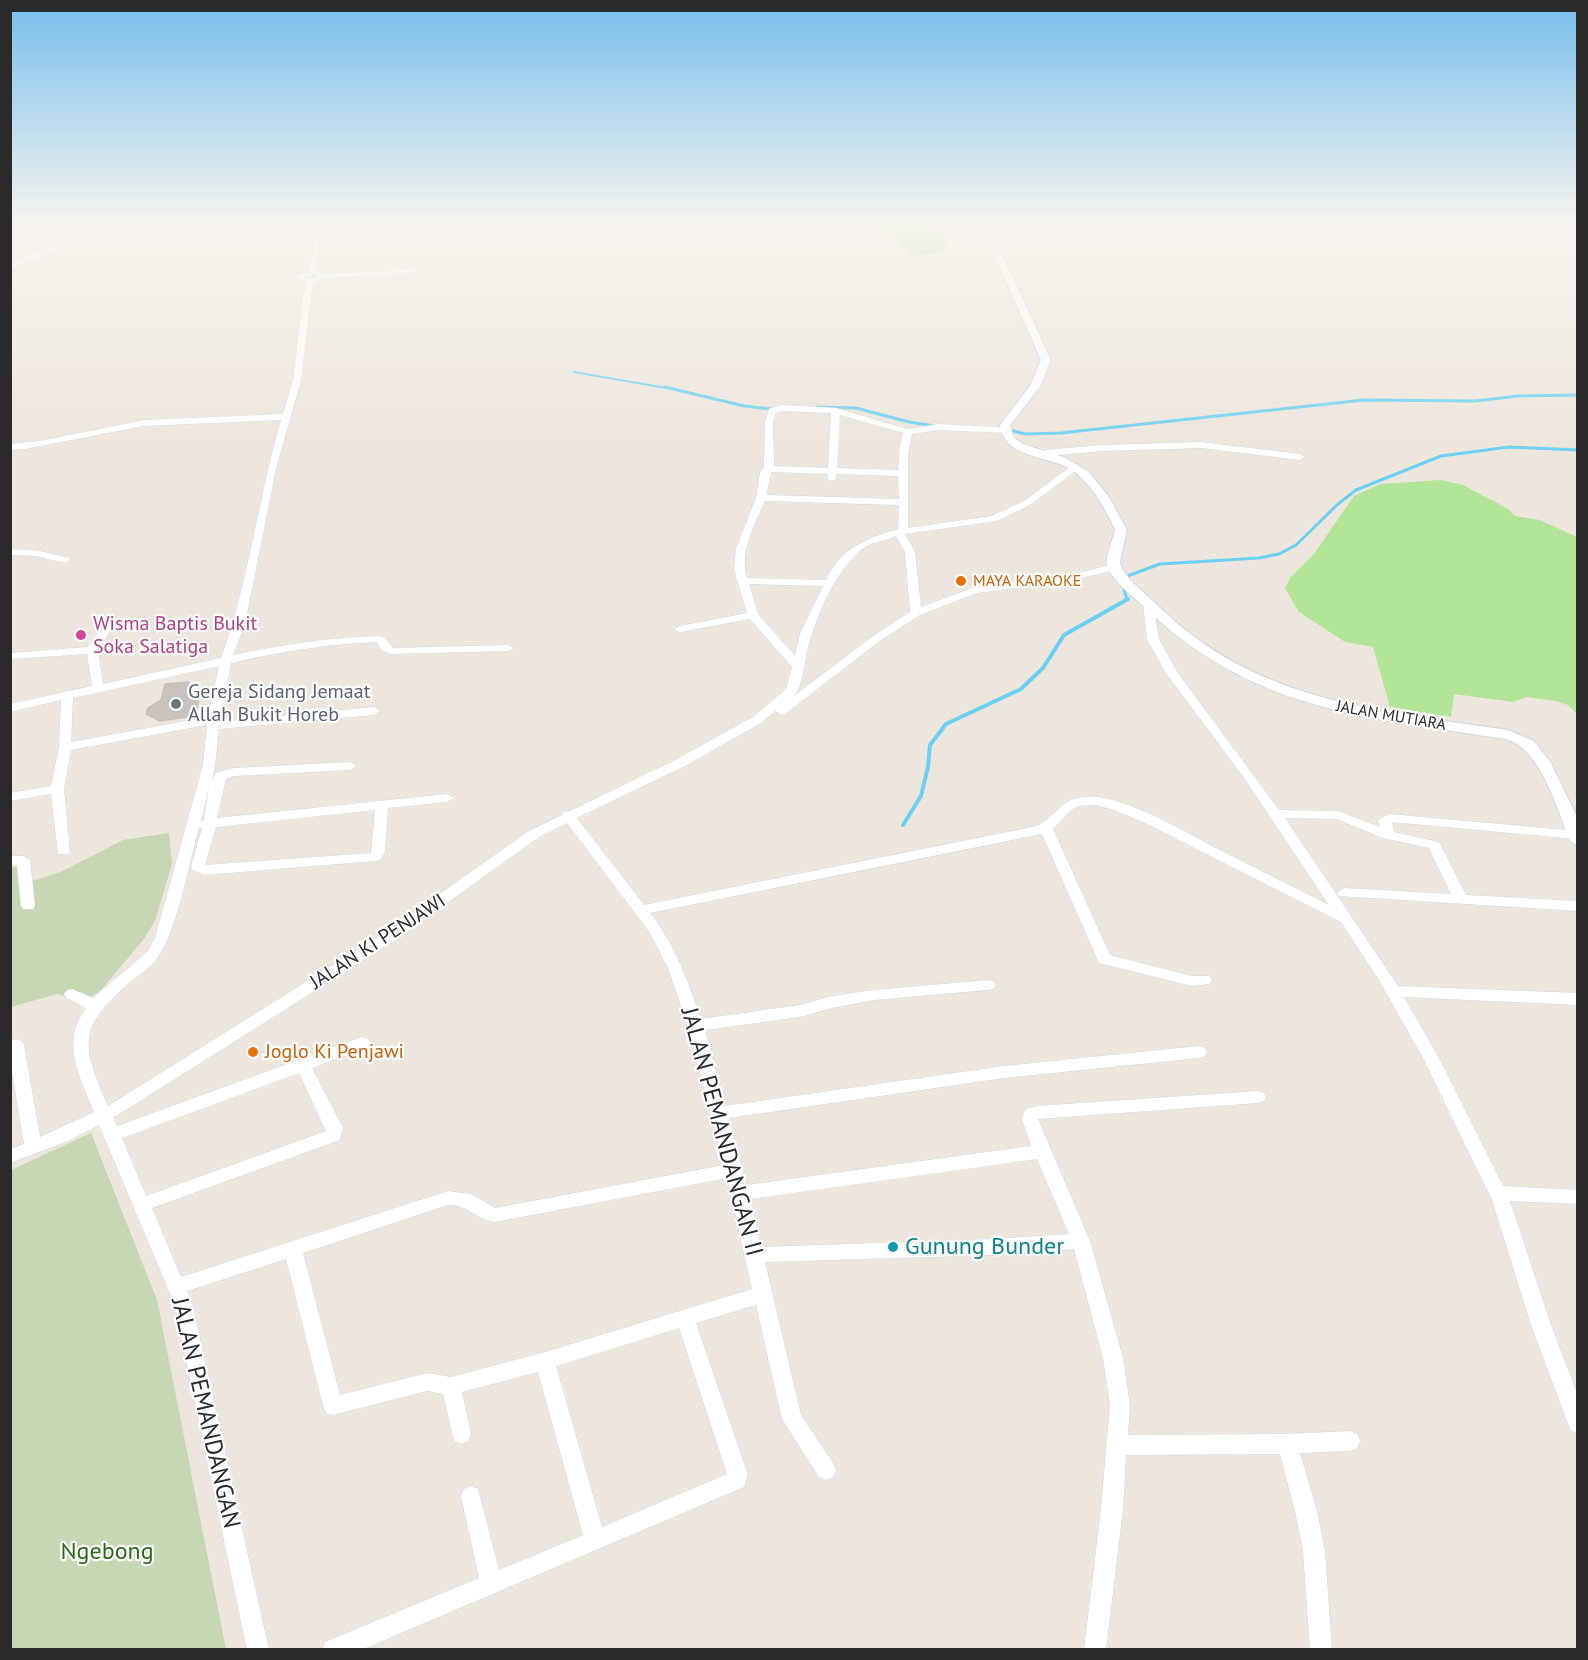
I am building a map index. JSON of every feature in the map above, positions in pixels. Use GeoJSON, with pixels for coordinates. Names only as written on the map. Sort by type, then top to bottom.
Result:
{"type":"FeatureCollection","features":[{"type":"Feature","properties":{"kind":"street"},"geometry":{"type":"LineString","coordinates":[[72,994],[95,1006],[146,962],[162,938],[209,765],[226,660],[239,624],[271,469],[297,380],[306,299]]}},
{"type":"Feature","properties":{"kind":"street"},"geometry":{"type":"LineString","coordinates":[[751,724],[785,709],[877,638],[916,613],[975,590],[1070,578],[1114,567],[1113,561],[1121,530],[1100,494],[1076,467],[1046,453],[1011,442],[1006,429],[1010,417],[1037,386],[1044,374],[1046,360],[1019,299]]}},
{"type":"Feature","properties":{"kind":"street"},"geometry":{"type":"LineString","coordinates":[[770,470],[769,421],[772,411],[786,408],[836,411],[908,432],[925,428],[1006,429]]}},
{"type":"Feature","properties":{"kind":"street"},"geometry":{"type":"LineString","coordinates":[[832,476],[836,411]]}},
{"type":"Feature","properties":{"kind":"street"},"geometry":{"type":"LineString","coordinates":[[10,447],[46,444],[124,426],[174,421],[287,417]]}},
{"type":"Feature","properties":{"kind":"street"},"geometry":{"type":"LineString","coordinates":[[908,432],[905,444],[901,532],[910,552],[916,613]]}},
{"type":"Feature","properties":{"kind":"street"},"geometry":{"type":"LineString","coordinates":[[1046,453],[1102,448],[1201,445],[1300,457]]}},
{"type":"Feature","properties":{"kind":"street"},"geometry":{"type":"LineString","coordinates":[[751,724],[786,697],[795,685],[806,634],[834,574],[855,550],[872,540],[901,532],[993,519],[1027,504],[1076,467]]}},
{"type":"Feature","properties":{"kind":"street"},"geometry":{"type":"LineString","coordinates":[[799,668],[753,615],[739,570],[741,548],[761,498],[765,473],[770,470],[832,476],[904,473]]}},
{"type":"Feature","properties":{"kind":"street"},"geometry":{"type":"LineString","coordinates":[[761,498],[904,502]]}},
{"type":"Feature","properties":{"kind":"street"},"geometry":{"type":"LineString","coordinates":[[10,552],[36,553],[65,560]]}},
{"type":"Feature","properties":{"kind":"street","name":"JALAN MUTIARA"},"geometry":{"type":"LineString","coordinates":[[1114,567],[1148,603],[1199,646],[1251,675],[1321,703],[1360,713],[1508,735],[1531,745],[1548,772],[1576,838]]}},
{"type":"Feature","properties":{"kind":"street"},"geometry":{"type":"LineString","coordinates":[[743,581],[830,584]]}},
{"type":"Feature","properties":{"kind":"street"},"geometry":{"type":"LineString","coordinates":[[1148,603],[1153,639],[1172,673],[1275,814],[1393,991],[1431,1058],[1498,1194],[1541,1325],[1578,1424]]}},
{"type":"Feature","properties":{"kind":"street"},"geometry":{"type":"LineString","coordinates":[[680,628],[753,615]]}},
{"type":"Feature","properties":{"kind":"street"},"geometry":{"type":"LineString","coordinates":[[98,689],[92,650],[106,628]]}},
{"type":"Feature","properties":{"kind":"street"},"geometry":{"type":"LineString","coordinates":[[10,708],[283,648],[339,640],[380,639],[385,648],[391,651],[508,648]]}},
{"type":"Feature","properties":{"kind":"street"},"geometry":{"type":"LineString","coordinates":[[10,656],[92,650]]}},
{"type":"Feature","properties":{"kind":"street"},"geometry":{"type":"LineString","coordinates":[[63,851],[57,789],[66,747],[67,696]]}},
{"type":"Feature","properties":{"kind":"street"},"geometry":{"type":"LineString","coordinates":[[66,747],[214,723],[374,711]]}},
{"type":"Feature","properties":{"kind":"street","name":"JALAN KI PENJAWI"},"geometry":{"type":"LineString","coordinates":[[10,1156],[103,1116],[389,937],[534,834],[568,815],[682,762],[751,724]]}},
{"type":"Feature","properties":{"kind":"street"},"geometry":{"type":"LineString","coordinates":[[350,766],[226,774],[217,781],[210,823],[197,865],[199,869],[375,857],[378,852],[382,806]]}},
{"type":"Feature","properties":{"kind":"street"},"geometry":{"type":"LineString","coordinates":[[10,796],[57,789]]}},
{"type":"Feature","properties":{"kind":"street"},"geometry":{"type":"LineString","coordinates":[[193,825],[447,798]]}},
{"type":"Feature","properties":{"kind":"street"},"geometry":{"type":"LineString","coordinates":[[641,910],[1046,828],[1063,809],[1075,803],[1099,802],[1120,807],[1345,919]]}},
{"type":"Feature","properties":{"kind":"street"},"geometry":{"type":"LineString","coordinates":[[1275,814],[1338,815],[1388,835],[1436,845],[1461,899]]}},
{"type":"Feature","properties":{"kind":"street","name":"JALAN PEMANDANGAN II"},"geometry":{"type":"LineString","coordinates":[[568,815],[656,931],[676,968],[696,1024],[734,1170],[794,1424],[826,1470]]}},
{"type":"Feature","properties":{"kind":"street"},"geometry":{"type":"LineString","coordinates":[[1388,835],[1385,820],[1389,818],[1576,838]]}},
{"type":"Feature","properties":{"kind":"street"},"geometry":{"type":"LineString","coordinates":[[1046,828],[1103,957],[1109,961],[1192,981],[1204,980]]}},
{"type":"Feature","properties":{"kind":"street"},"geometry":{"type":"LineString","coordinates":[[10,861],[23,860],[28,906]]}},
{"type":"Feature","properties":{"kind":"street"},"geometry":{"type":"LineString","coordinates":[[1344,893],[1578,906]]}},
{"type":"Feature","properties":{"kind":"street"},"geometry":{"type":"LineString","coordinates":[[696,1024],[800,1011],[832,1002],[874,995],[988,985]]}},
{"type":"Feature","properties":{"kind":"street"},"geometry":{"type":"LineString","coordinates":[[1393,991],[1578,999]]}},
{"type":"Feature","properties":{"kind":"street","name":"JALAN PEMANDANGAN"},"geometry":{"type":"LineString","coordinates":[[95,1006],[83,1025],[81,1034],[83,1066],[183,1303],[258,1650]]}},
{"type":"Feature","properties":{"kind":"street"},"geometry":{"type":"LineString","coordinates":[[111,1135],[362,1043]]}},
{"type":"Feature","properties":{"kind":"street"},"geometry":{"type":"LineString","coordinates":[[16,1045],[33,1147]]}},
{"type":"Feature","properties":{"kind":"street"},"geometry":{"type":"LineString","coordinates":[[719,1113],[1004,1072],[1199,1052]]}},
{"type":"Feature","properties":{"kind":"street"},"geometry":{"type":"LineString","coordinates":[[141,1205],[334,1135],[335,1128],[303,1065]]}},
{"type":"Feature","properties":{"kind":"street"},"geometry":{"type":"LineString","coordinates":[[1095,1650],[1120,1405],[1113,1358],[1081,1241],[1030,1119],[1033,1112],[1258,1097]]}},
{"type":"Feature","properties":{"kind":"street"},"geometry":{"type":"LineString","coordinates":[[739,1194],[1042,1151]]}},
{"type":"Feature","properties":{"kind":"street"},"geometry":{"type":"LineString","coordinates":[[176,1287],[448,1198],[471,1200],[486,1214],[495,1215],[734,1170]]}},
{"type":"Feature","properties":{"kind":"street"},"geometry":{"type":"LineString","coordinates":[[1498,1194],[1578,1197]]}},
{"type":"Feature","properties":{"kind":"street"},"geometry":{"type":"LineString","coordinates":[[754,1255],[994,1247],[1081,1241]]}},
{"type":"Feature","properties":{"kind":"street"},"geometry":{"type":"LineString","coordinates":[[293,1249],[331,1404],[338,1406],[427,1382],[451,1386],[545,1361],[762,1294]]}},
{"type":"Feature","properties":{"kind":"street"},"geometry":{"type":"LineString","coordinates":[[333,1650],[737,1479],[738,1475],[685,1318]]}},
{"type":"Feature","properties":{"kind":"street"},"geometry":{"type":"LineString","coordinates":[[545,1361],[595,1541]]}},
{"type":"Feature","properties":{"kind":"street"},"geometry":{"type":"LineString","coordinates":[[451,1386],[461,1434]]}},
{"type":"Feature","properties":{"kind":"street"},"geometry":{"type":"LineString","coordinates":[[1116,1444],[1287,1444],[1350,1441]]}},
{"type":"Feature","properties":{"kind":"street"},"geometry":{"type":"LineString","coordinates":[[1287,1444],[1306,1511],[1314,1551],[1321,1650]]}},
{"type":"Feature","properties":{"kind":"street"},"geometry":{"type":"LineString","coordinates":[[471,1496],[491,1584]]}},
{"type":"Feature","properties":{"kind":"green space"},"geometry":{"type":"Polygon","coordinates":[[[1441,480],[1463,485],[1508,509],[1515,516],[1540,520],[1577,537],[1577,714],[1568,705],[1556,701],[1527,697],[1513,702],[1454,694],[1451,717],[1390,707],[1373,647],[1345,642],[1299,612],[1285,588],[1290,578],[1314,554],[1354,496],[1380,484],[1441,480]]]}},
{"type":"Feature","properties":{"kind":"green space"},"geometry":{"type":"Polygon","coordinates":[[[169,833],[172,864],[155,921],[144,939],[101,990],[88,999],[80,1000],[57,994],[11,1007],[11,868],[21,866],[32,881],[61,872],[123,840],[169,833]]]}},
{"type":"Feature","properties":{"kind":"green space","name":"Ngebong"},"geometry":{"type":"Polygon","coordinates":[[[91,1133],[157,1300],[226,1649],[11,1649],[11,1170],[91,1133]]]}},
{"type":"Feature","properties":{"kind":"building","name":"Gereja Sidang Jemaat Allah Bukit Horeb"},"geometry":{"type":"Polygon","coordinates":[[[189,682],[186,694],[199,698],[197,711],[187,717],[160,721],[146,714],[148,708],[161,700],[165,684],[189,682]]]}},
{"type":"Feature","properties":{"kind":"waterway"},"geometry":{"type":"LineString","coordinates":[[574,372],[672,389]]}},
{"type":"Feature","properties":{"kind":"waterway"},"geometry":{"type":"LineString","coordinates":[[665,387],[744,406],[771,409]]}},
{"type":"Feature","properties":{"kind":"waterway"},"geometry":{"type":"LineString","coordinates":[[1006,429],[1025,434],[1061,433],[1364,400],[1475,401],[1518,396],[1578,395]]}},
{"type":"Feature","properties":{"kind":"waterway"},"geometry":{"type":"LineString","coordinates":[[817,407],[856,408],[909,422],[935,426]]}},
{"type":"Feature","properties":{"kind":"waterway"},"geometry":{"type":"LineString","coordinates":[[1122,578],[1160,564],[1259,558],[1279,554],[1296,545],[1338,504],[1356,490],[1441,456],[1509,447],[1578,450]]}},
{"type":"Feature","properties":{"kind":"waterway"},"geometry":{"type":"LineString","coordinates":[[1123,585],[1127,600]]}},
{"type":"Feature","properties":{"kind":"waterway"},"geometry":{"type":"LineString","coordinates":[[903,825],[921,796],[928,767],[930,745],[946,724],[1021,689],[1043,668],[1064,635],[1127,600]]}},
{"type":"Feature","properties":{"kind":"place","name":"MAYA KARAOKE"},"geometry":{"type":"Point","coordinates":[961,581]}},
{"type":"Feature","properties":{"kind":"place","name":"Wisma Baptis Bukit Soka Salatiga"},"geometry":{"type":"Point","coordinates":[81,635]}},
{"type":"Feature","properties":{"kind":"place","name":"Gereja Sidang Jemaat Allah Bukit Horeb"},"geometry":{"type":"Point","coordinates":[176,704]}},
{"type":"Feature","properties":{"kind":"place","name":"Joglo Ki Penjawi"},"geometry":{"type":"Point","coordinates":[253,1052]}},
{"type":"Feature","properties":{"kind":"place","name":"Gunung Bunder"},"geometry":{"type":"Point","coordinates":[893,1247]}}]}
